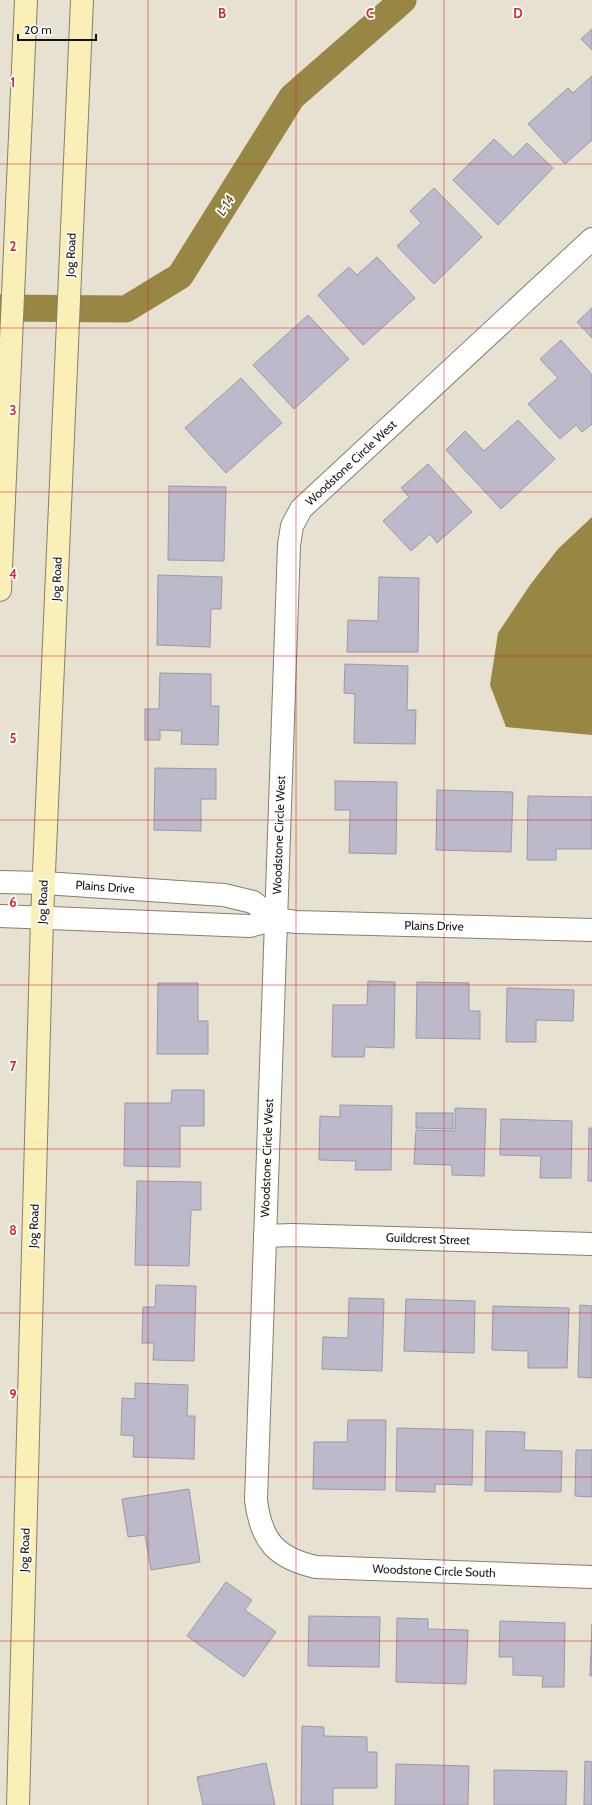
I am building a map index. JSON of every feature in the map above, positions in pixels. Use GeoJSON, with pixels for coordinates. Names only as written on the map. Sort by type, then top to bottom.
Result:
{"type":"FeatureCollection","features":[{"type":"Feature","properties":{"kind":"main road"},"geometry":{"type":"LineString","coordinates":[[0,590],[26,0]]}},
{"type":"Feature","properties":{"kind":"main road","name":"Jog Road"},"geometry":{"type":"LineString","coordinates":[[18,1805],[42,918],[82,0]]}},
{"type":"Feature","properties":{"kind":"street","name":"Woodstone Circle West"},"geometry":{"type":"LineString","coordinates":[[280,1553],[267,1538],[258,1520],[256,1500],[289,545],[292,526],[301,509],[592,239]]}},
{"type":"Feature","properties":{"kind":"street","name":"Plains Drive"},"geometry":{"type":"LineString","coordinates":[[0,882],[44,883],[224,895],[253,902],[276,919]]}},
{"type":"Feature","properties":{"kind":"street","name":"Plains Drive"},"geometry":{"type":"LineString","coordinates":[[0,916],[250,926],[276,919],[296,922],[592,930]]}},
{"type":"Feature","properties":{"kind":"street","name":"Guildcrest Street"},"geometry":{"type":"LineString","coordinates":[[265,1236],[292,1235],[592,1244]]}},
{"type":"Feature","properties":{"kind":"street","name":"Woodstone Circle South"},"geometry":{"type":"LineString","coordinates":[[280,1553],[297,1563],[316,1567],[592,1577]]}},
{"type":"Feature","properties":{"kind":"shaded area"},"geometry":{"type":"Polygon","coordinates":[[[592,517],[592,735],[506,727],[490,685],[498,633],[530,585],[558,549],[592,517]]]}},
{"type":"Feature","properties":{"kind":"building"},"geometry":{"type":"Polygon","coordinates":[[[592,29],[592,50],[581,39],[592,29]]]}},
{"type":"Feature","properties":{"kind":"building"},"geometry":{"type":"Polygon","coordinates":[[[592,76],[592,140],[565,164],[528,124],[568,88],[573,93],[592,76]]]}},
{"type":"Feature","properties":{"kind":"building"},"geometry":{"type":"Polygon","coordinates":[[[494,139],[513,157],[527,143],[553,168],[498,225],[453,180],[494,139]]]}},
{"type":"Feature","properties":{"kind":"building"},"geometry":{"type":"Polygon","coordinates":[[[434,188],[482,237],[434,284],[397,246],[421,223],[410,211],[434,188]]]}},
{"type":"Feature","properties":{"kind":"building"},"geometry":{"type":"Polygon","coordinates":[[[377,257],[415,298],[363,345],[318,295],[349,267],[357,275],[377,257]]]}},
{"type":"Feature","properties":{"kind":"building"},"geometry":{"type":"Polygon","coordinates":[[[592,308],[592,338],[577,322],[592,308]]]}},
{"type":"Feature","properties":{"kind":"building"},"geometry":{"type":"Polygon","coordinates":[[[308,315],[349,359],[294,409],[253,365],[308,315]]]}},
{"type":"Feature","properties":{"kind":"building"},"geometry":{"type":"Polygon","coordinates":[[[561,340],[592,375],[592,424],[582,432],[576,425],[560,439],[528,404],[558,378],[540,359],[561,340]]]}},
{"type":"Feature","properties":{"kind":"building"},"geometry":{"type":"Polygon","coordinates":[[[241,378],[282,423],[226,473],[185,428],[241,378]]]}},
{"type":"Feature","properties":{"kind":"building"},"geometry":{"type":"Polygon","coordinates":[[[518,420],[555,459],[501,509],[446,450],[465,431],[484,451],[518,420]]]}},
{"type":"Feature","properties":{"kind":"building"},"geometry":{"type":"Polygon","coordinates":[[[428,464],[472,512],[437,543],[430,534],[411,551],[383,521],[409,497],[401,488],[428,464]]]}},
{"type":"Feature","properties":{"kind":"building"},"geometry":{"type":"Polygon","coordinates":[[[169,486],[226,487],[224,561],[168,560],[169,486]]]}},
{"type":"Feature","properties":{"kind":"building"},"geometry":{"type":"Polygon","coordinates":[[[158,575],[222,577],[221,609],[211,609],[210,647],[157,645],[158,575]]]}},
{"type":"Feature","properties":{"kind":"building"},"geometry":{"type":"Polygon","coordinates":[[[379,577],[419,578],[418,652],[347,652],[348,620],[378,621],[379,577]]]}},
{"type":"Feature","properties":{"kind":"building"},"geometry":{"type":"Polygon","coordinates":[[[345,664],[408,666],[407,710],[416,710],[415,744],[354,743],[355,694],[344,693],[345,664]]]}},
{"type":"Feature","properties":{"kind":"building"},"geometry":{"type":"Polygon","coordinates":[[[160,673],[211,674],[211,706],[219,706],[218,745],[181,744],[182,731],[160,730],[160,740],[145,740],[145,709],[159,709],[160,673]]]}},
{"type":"Feature","properties":{"kind":"building"},"geometry":{"type":"Polygon","coordinates":[[[155,768],[216,769],[216,799],[201,799],[201,831],[154,830],[155,768]]]}},
{"type":"Feature","properties":{"kind":"building"},"geometry":{"type":"Polygon","coordinates":[[[335,781],[397,782],[396,854],[349,853],[350,810],[335,810],[335,781]]]}},
{"type":"Feature","properties":{"kind":"building"},"geometry":{"type":"Polygon","coordinates":[[[437,790],[513,792],[511,852],[436,850],[437,790]]]}},
{"type":"Feature","properties":{"kind":"building"},"geometry":{"type":"Polygon","coordinates":[[[528,796],[592,797],[592,849],[556,849],[556,860],[527,860],[528,796]]]}},
{"type":"Feature","properties":{"kind":"building"},"geometry":{"type":"Polygon","coordinates":[[[368,981],[395,982],[394,1048],[365,1047],[364,1057],[332,1057],[333,1005],[367,1005],[368,981]]]}},
{"type":"Feature","properties":{"kind":"building"},"geometry":{"type":"Polygon","coordinates":[[[417,982],[469,983],[469,1011],[480,1011],[480,1039],[416,1038],[417,982]]]}},
{"type":"Feature","properties":{"kind":"building"},"geometry":{"type":"Polygon","coordinates":[[[158,983],[198,983],[198,1021],[208,1021],[208,1054],[157,1054],[158,983]]]}},
{"type":"Feature","properties":{"kind":"building"},"geometry":{"type":"Polygon","coordinates":[[[507,988],[574,990],[573,1021],[536,1020],[536,1042],[506,1042],[507,988]]]}},
{"type":"Feature","properties":{"kind":"building"},"geometry":{"type":"Polygon","coordinates":[[[172,1090],[204,1090],[204,1126],[180,1126],[180,1167],[124,1166],[125,1103],[171,1103],[172,1090]]]}},
{"type":"Feature","properties":{"kind":"building"},"geometry":{"type":"Polygon","coordinates":[[[340,1105],[392,1106],[391,1170],[355,1170],[356,1161],[319,1160],[320,1116],[340,1117],[340,1105]]]}},
{"type":"Feature","properties":{"kind":"building"},"geometry":{"type":"Polygon","coordinates":[[[455,1108],[486,1109],[484,1176],[452,1175],[452,1165],[414,1164],[416,1130],[455,1131],[455,1108]]]}},
{"type":"Feature","properties":{"kind":"building"},"geometry":{"type":"Polygon","coordinates":[[[416,1113],[453,1113],[453,1129],[416,1128],[416,1113]]]}},
{"type":"Feature","properties":{"kind":"building"},"geometry":{"type":"Polygon","coordinates":[[[501,1119],[572,1121],[571,1178],[540,1178],[541,1156],[500,1155],[501,1119]]]}},
{"type":"Feature","properties":{"kind":"building"},"geometry":{"type":"Polygon","coordinates":[[[589,1128],[592,1128],[592,1181],[588,1181],[589,1128]]]}},
{"type":"Feature","properties":{"kind":"building"},"geometry":{"type":"Polygon","coordinates":[[[137,1181],[201,1182],[201,1210],[191,1210],[189,1266],[135,1265],[137,1181]]]}},
{"type":"Feature","properties":{"kind":"building"},"geometry":{"type":"Polygon","coordinates":[[[156,1285],[196,1286],[194,1361],[153,1360],[154,1343],[142,1343],[143,1307],[155,1307],[156,1285]]]}},
{"type":"Feature","properties":{"kind":"building"},"geometry":{"type":"Polygon","coordinates":[[[349,1298],[384,1299],[382,1371],[322,1369],[323,1337],[348,1338],[349,1298]]]}},
{"type":"Feature","properties":{"kind":"building"},"geometry":{"type":"Polygon","coordinates":[[[406,1299],[475,1301],[474,1353],[404,1351],[406,1299]]]}},
{"type":"Feature","properties":{"kind":"building"},"geometry":{"type":"Polygon","coordinates":[[[580,1305],[592,1306],[592,1378],[578,1377],[580,1305]]]}},
{"type":"Feature","properties":{"kind":"building"},"geometry":{"type":"Polygon","coordinates":[[[493,1306],[569,1308],[567,1368],[528,1368],[528,1351],[492,1350],[493,1306]]]}},
{"type":"Feature","properties":{"kind":"building"},"geometry":{"type":"Polygon","coordinates":[[[135,1383],[188,1385],[187,1416],[195,1416],[194,1459],[133,1457],[134,1436],[121,1435],[122,1398],[135,1399],[135,1383]]]}},
{"type":"Feature","properties":{"kind":"building"},"geometry":{"type":"Polygon","coordinates":[[[348,1420],[386,1420],[385,1490],[313,1489],[314,1442],[347,1442],[348,1420]]]}},
{"type":"Feature","properties":{"kind":"building"},"geometry":{"type":"Polygon","coordinates":[[[397,1428],[473,1430],[472,1485],[435,1484],[435,1492],[396,1491],[397,1428]]]}},
{"type":"Feature","properties":{"kind":"building"},"geometry":{"type":"Polygon","coordinates":[[[486,1431],[525,1432],[524,1450],[562,1451],[561,1492],[485,1491],[486,1431]]]}},
{"type":"Feature","properties":{"kind":"building"},"geometry":{"type":"Polygon","coordinates":[[[576,1450],[592,1450],[592,1497],[575,1496],[576,1450]]]}},
{"type":"Feature","properties":{"kind":"building"},"geometry":{"type":"Polygon","coordinates":[[[189,1489],[200,1562],[151,1570],[145,1535],[128,1537],[122,1499],[189,1489]]]}},
{"type":"Feature","properties":{"kind":"building"},"geometry":{"type":"Polygon","coordinates":[[[226,1582],[252,1600],[245,1610],[276,1632],[244,1677],[187,1636],[226,1582]]]}},
{"type":"Feature","properties":{"kind":"building"},"geometry":{"type":"Polygon","coordinates":[[[309,1616],[380,1617],[379,1667],[308,1666],[309,1616]]]}},
{"type":"Feature","properties":{"kind":"building"},"geometry":{"type":"Polygon","coordinates":[[[397,1618],[428,1619],[428,1629],[468,1630],[466,1684],[396,1682],[397,1618]]]}},
{"type":"Feature","properties":{"kind":"building"},"geometry":{"type":"Polygon","coordinates":[[[500,1621],[565,1623],[564,1687],[542,1687],[543,1676],[513,1675],[513,1657],[499,1657],[500,1621]]]}},
{"type":"Feature","properties":{"kind":"building"},"geometry":{"type":"Polygon","coordinates":[[[592,1624],[592,1676],[590,1676],[592,1624]]]}},
{"type":"Feature","properties":{"kind":"building"},"geometry":{"type":"Polygon","coordinates":[[[302,1726],[324,1727],[324,1736],[367,1737],[367,1752],[377,1752],[377,1788],[333,1788],[333,1805],[301,1805],[302,1726]]]}},
{"type":"Feature","properties":{"kind":"building"},"geometry":{"type":"Polygon","coordinates":[[[585,1761],[592,1762],[592,1805],[584,1805],[585,1761]]]}},
{"type":"Feature","properties":{"kind":"building"},"geometry":{"type":"Polygon","coordinates":[[[266,1763],[275,1805],[203,1805],[197,1777],[266,1763]]]}},
{"type":"Feature","properties":{"kind":"building"},"geometry":{"type":"Polygon","coordinates":[[[396,1764],[469,1766],[468,1805],[395,1805],[396,1764]]]}},
{"type":"Feature","properties":{"kind":"building"},"geometry":{"type":"Polygon","coordinates":[[[494,1770],[567,1771],[566,1805],[494,1805],[494,1770]]]}},
{"type":"Feature","properties":{"kind":"waterway","name":"L-14"},"geometry":{"type":"LineString","coordinates":[[0,308],[126,309],[180,276],[292,97],[403,0]]}}]}
